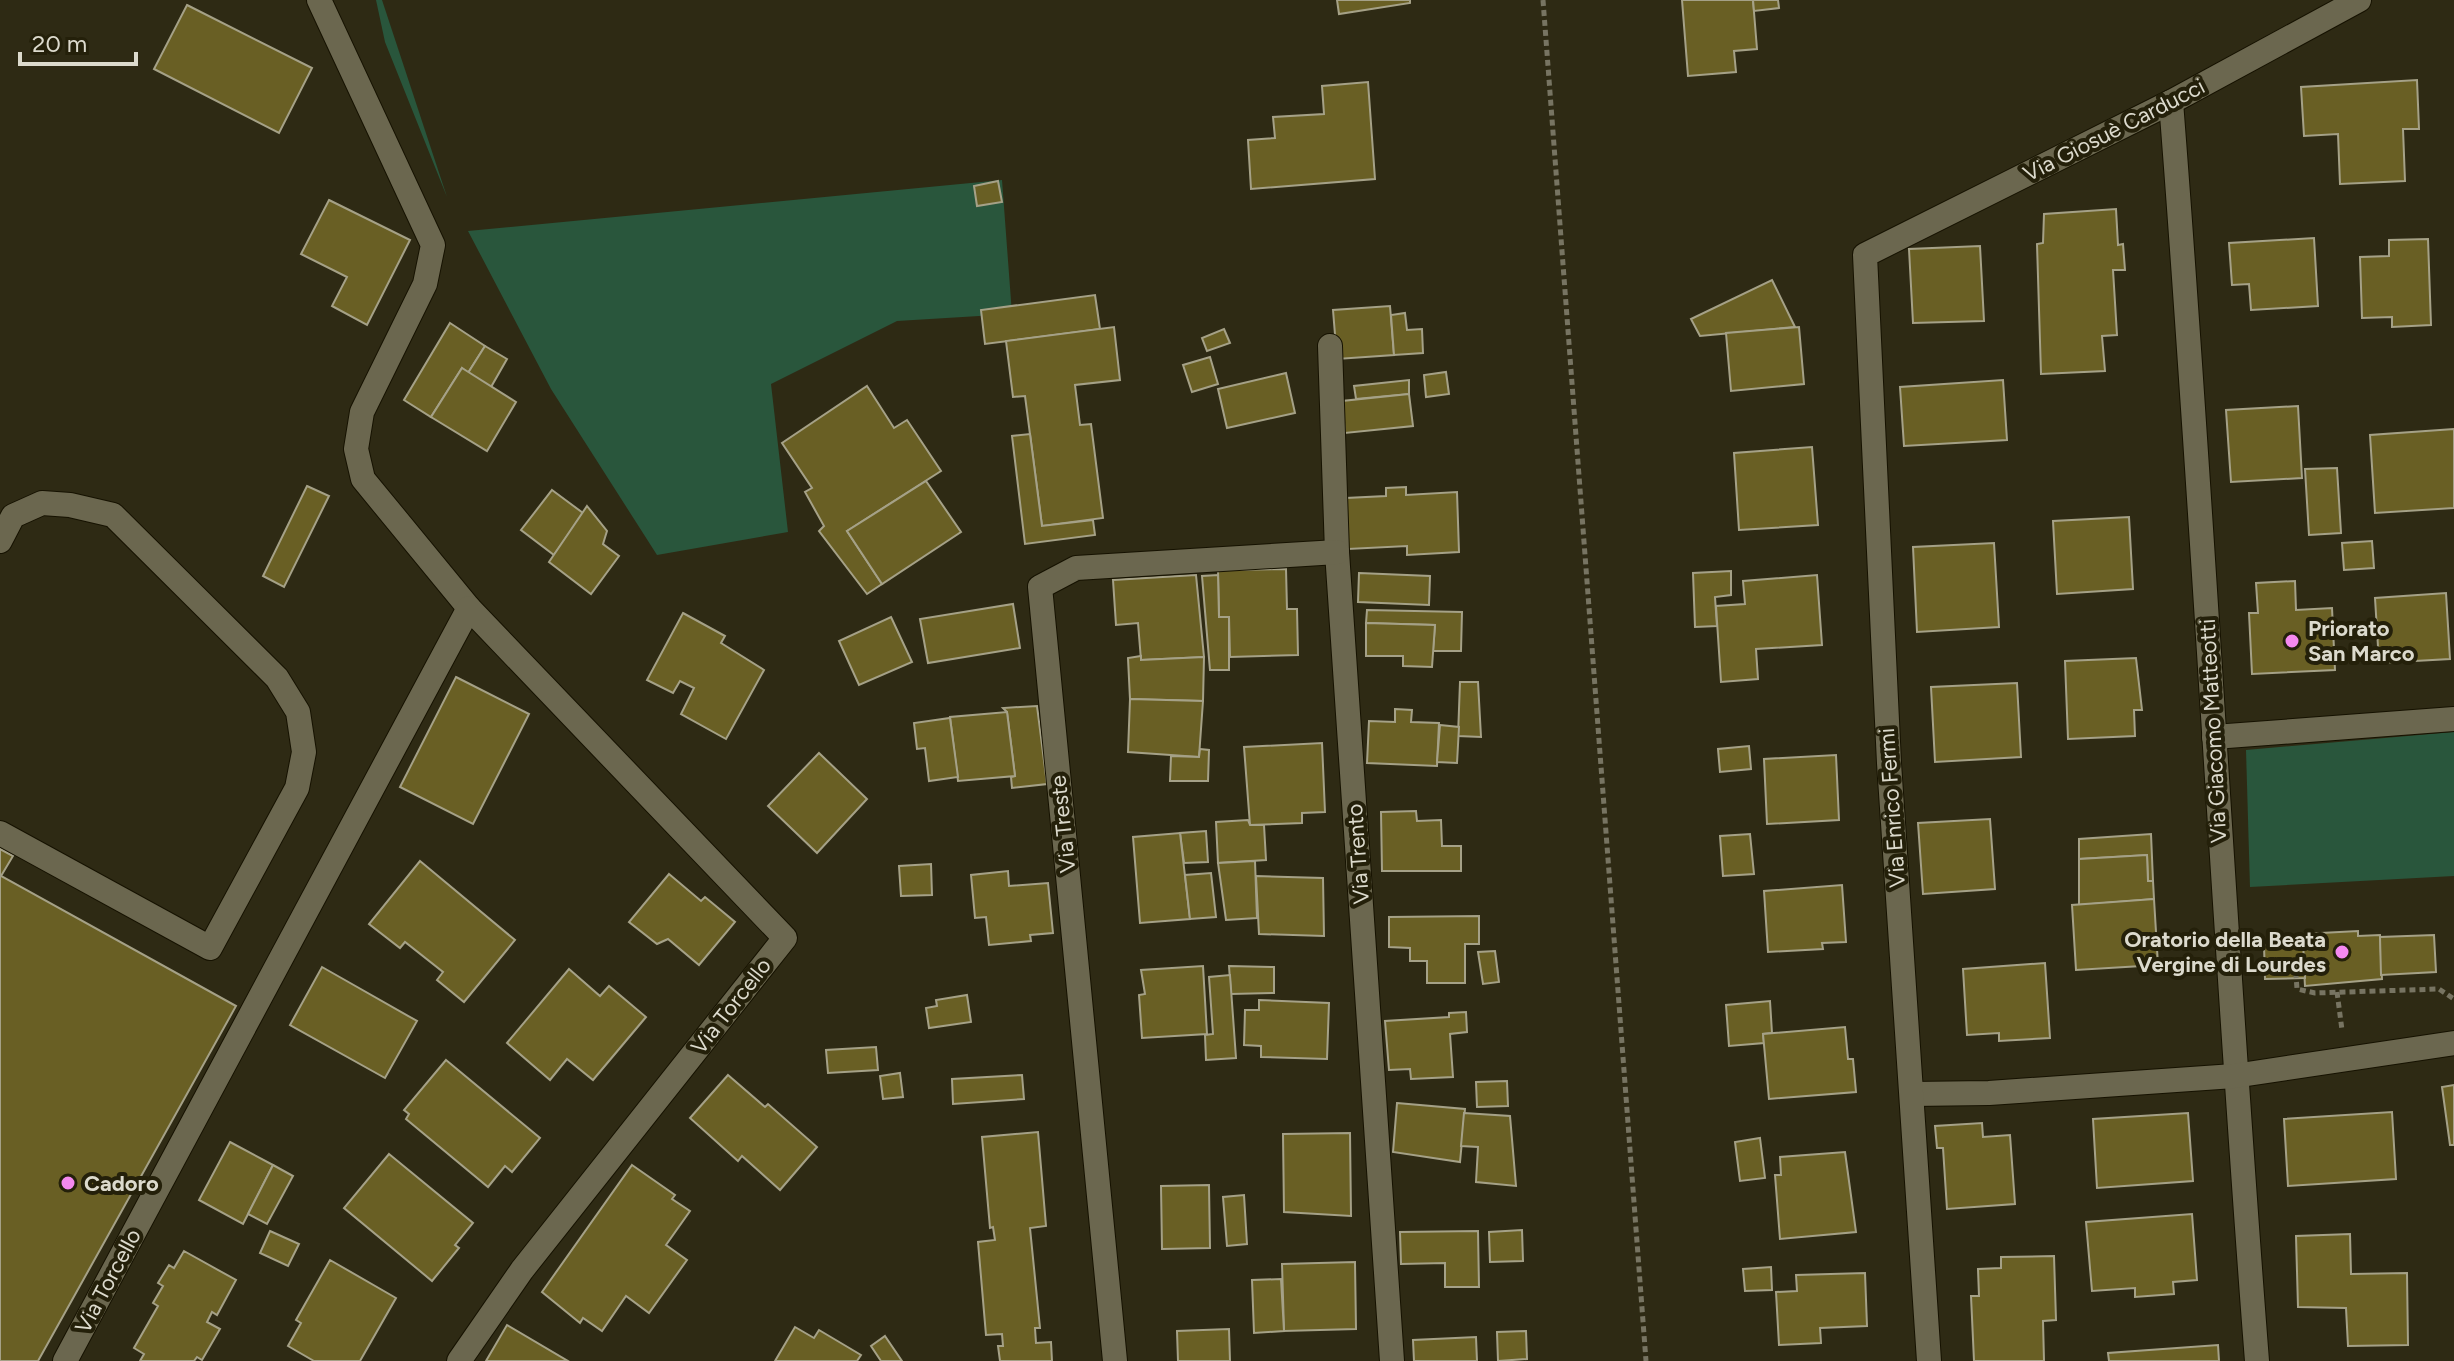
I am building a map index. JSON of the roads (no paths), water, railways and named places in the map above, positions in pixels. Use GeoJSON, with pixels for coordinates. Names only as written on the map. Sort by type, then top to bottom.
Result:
{"type":"FeatureCollection","features":[{"type":"Feature","properties":{"kind":"street","name":"Via Torcello"},"geometry":{"type":"LineString","coordinates":[[319,0],[433,245],[425,284],[362,412],[356,449],[363,479],[469,608],[785,938],[522,1270],[459,1361]]}},
{"type":"Feature","properties":{"kind":"street","name":"Via Giosuè Carducci"},"geometry":{"type":"LineString","coordinates":[[1865,255],[2171,102],[2359,0]]}},
{"type":"Feature","properties":{"kind":"street","name":"Via Giacomo Matteotti"},"geometry":{"type":"LineString","coordinates":[[2171,102],[2234,1076],[2257,1361]]}},
{"type":"Feature","properties":{"kind":"street","name":"Via Enrico Fermi"},"geometry":{"type":"LineString","coordinates":[[1865,255],[1889,763],[1929,1361]]}},
{"type":"Feature","properties":{"kind":"street","name":"Via Trento"},"geometry":{"type":"LineString","coordinates":[[1330,346],[1337,552],[1392,1361]]}},
{"type":"Feature","properties":{"kind":"street"},"geometry":{"type":"LineString","coordinates":[[0,541],[13,516],[42,503],[70,505],[113,515],[277,678],[298,712],[304,752],[297,788],[210,948],[0,833]]}},
{"type":"Feature","properties":{"kind":"street","name":"Via Treste"},"geometry":{"type":"LineString","coordinates":[[1115,1361],[1040,587],[1076,568],[1337,552]]}},
{"type":"Feature","properties":{"kind":"street","name":"Via Torcello"},"geometry":{"type":"LineString","coordinates":[[65,1361],[469,608]]}},
{"type":"Feature","properties":{"kind":"street"},"geometry":{"type":"LineString","coordinates":[[2214,737],[2454,719]]}},
{"type":"Feature","properties":{"kind":"street"},"geometry":{"type":"LineString","coordinates":[[1912,1094],[1989,1093],[2234,1076],[2454,1043]]}},
{"type":"Feature","properties":{"kind":"place","name":"Priorato San Marco"},"geometry":{"type":"Point","coordinates":[2292,641]}},
{"type":"Feature","properties":{"kind":"place","name":"Oratorio della Beata Vergine di Lourdes"},"geometry":{"type":"Point","coordinates":[2342,952]}},
{"type":"Feature","properties":{"kind":"place","name":"Cadoro"},"geometry":{"type":"Point","coordinates":[68,1183]}}]}
